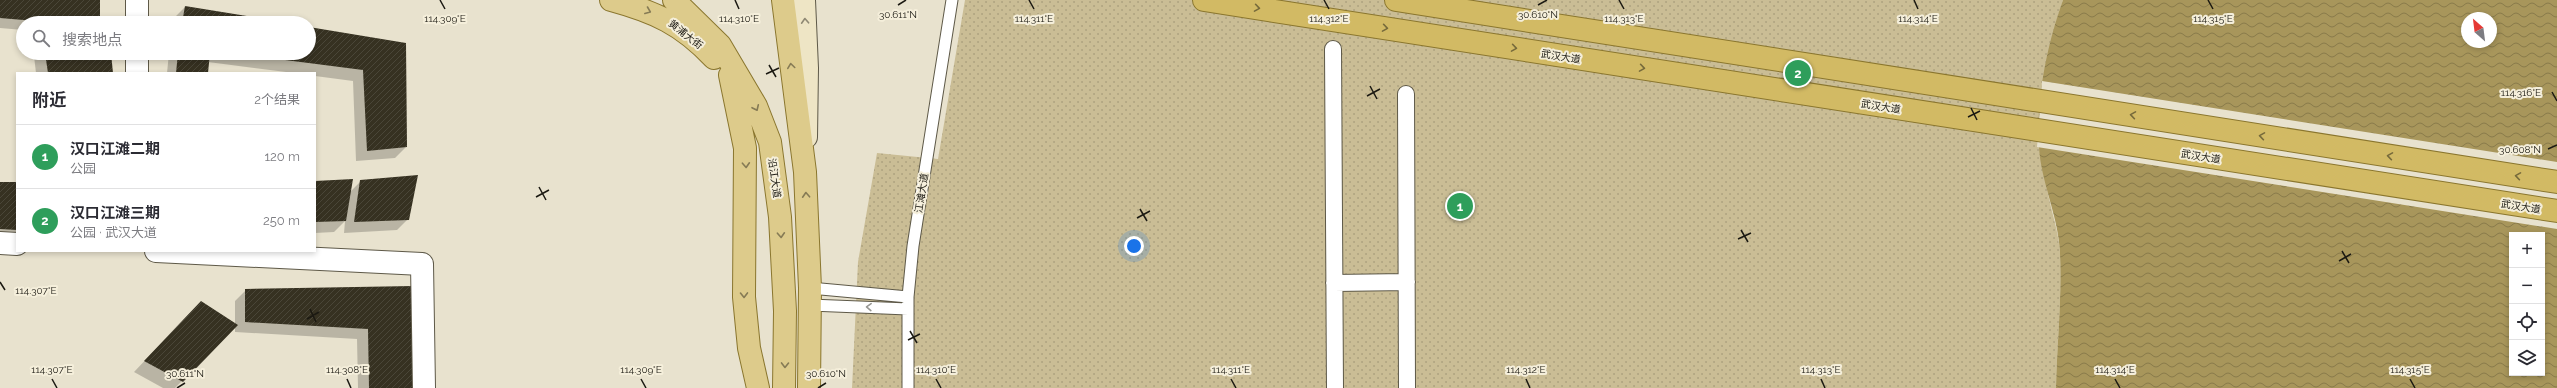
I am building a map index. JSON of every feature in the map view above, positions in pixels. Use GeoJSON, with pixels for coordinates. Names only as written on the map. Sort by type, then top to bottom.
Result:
{"type":"FeatureCollection","features":[{"type":"Feature","properties":{"kind":"highway","name":"武汉大道"},"geometry":{"type":"LineString","coordinates":[[1204,0],[2557,211]]}},
{"type":"Feature","properties":{"kind":"highway"},"geometry":{"type":"LineString","coordinates":[[1396,0],[2557,182]]}},
{"type":"Feature","properties":{"kind":"main road","name":"黄浦大街"},"geometry":{"type":"LineString","coordinates":[[611,0],[644,9],[679,26],[702,46],[730,76]]}},
{"type":"Feature","properties":{"kind":"main road","name":"沿江大道"},"geometry":{"type":"LineString","coordinates":[[674,0],[720,45],[756,106],[770,142],[780,225],[785,311],[784,388]]}},
{"type":"Feature","properties":{"kind":"main road"},"geometry":{"type":"LineString","coordinates":[[783,0],[805,172]]}},
{"type":"Feature","properties":{"kind":"main road"},"geometry":{"type":"LineString","coordinates":[[804,0],[808,107],[805,172],[810,297],[809,388]]}},
{"type":"Feature","properties":{"kind":"main road"},"geometry":{"type":"LineString","coordinates":[[720,45],[730,76],[746,148],[744,297],[749,348],[758,388]]}},
{"type":"Feature","properties":{"kind":"street"},"geometry":{"type":"LineString","coordinates":[[137,0],[137,16]]}},
{"type":"Feature","properties":{"kind":"street"},"geometry":{"type":"LineString","coordinates":[[1333,49],[1335,388]]}},
{"type":"Feature","properties":{"kind":"street"},"geometry":{"type":"LineString","coordinates":[[137,60],[137,72]]}},
{"type":"Feature","properties":{"kind":"street"},"geometry":{"type":"LineString","coordinates":[[1406,94],[1407,388]]}},
{"type":"Feature","properties":{"kind":"street"},"geometry":{"type":"LineString","coordinates":[[0,243],[16,244]]}},
{"type":"Feature","properties":{"kind":"street"},"geometry":{"type":"LineString","coordinates":[[176,252],[422,264],[424,388]]}},
{"type":"Feature","properties":{"kind":"street"},"geometry":{"type":"LineString","coordinates":[[1334,283],[1407,282]]}},
{"type":"Feature","properties":{"kind":"lane","name":"江滩大道"},"geometry":{"type":"LineString","coordinates":[[908,388],[908,303],[913,246],[952,0]]}},
{"type":"Feature","properties":{"kind":"lane"},"geometry":{"type":"LineString","coordinates":[[810,297],[908,303]]}},
{"type":"Feature","properties":{"kind":"lane"},"geometry":{"type":"LineString","coordinates":[[810,297],[908,303]]}},
{"type":"Feature","properties":{"kind":"shaded area"},"geometry":{"type":"Polygon","coordinates":[[[965,0],[2063,0],[2050,46],[2043,93],[2042,117],[2042,141],[2047,189],[2057,230],[2060,254],[2060,304],[2056,388],[852,388],[858,262],[877,153],[938,159],[965,0]]]}},
{"type":"Feature","properties":{"kind":"water"},"geometry":{"type":"Polygon","coordinates":[[[2063,0],[2557,0],[2557,388],[2056,388],[2060,304],[2060,254],[2057,227],[2043,174],[2039,147],[2039,110],[2041,91],[2052,35],[2063,0]]]}},
{"type":"Feature","properties":{"kind":"pier"},"geometry":{"type":"Polygon","coordinates":[[[2042,81],[2557,162],[2557,229],[2037,147],[2042,81]]]}},
{"type":"Feature","properties":{"kind":"building"},"geometry":{"type":"Polygon","coordinates":[[[0,0],[100,0],[100,16],[16,16],[16,19],[0,18],[0,0]]]}},
{"type":"Feature","properties":{"kind":"building"},"geometry":{"type":"Polygon","coordinates":[[[185,6],[246,16],[183,16],[185,6]]]}},
{"type":"Feature","properties":{"kind":"building"},"geometry":{"type":"Polygon","coordinates":[[[316,28],[406,43],[407,147],[367,151],[363,70],[285,60],[316,60],[316,28]]]}},
{"type":"Feature","properties":{"kind":"building"},"geometry":{"type":"Polygon","coordinates":[[[46,60],[112,60],[113,72],[48,72],[46,60]]]}},
{"type":"Feature","properties":{"kind":"building"},"geometry":{"type":"Polygon","coordinates":[[[177,60],[209,60],[208,72],[176,72],[177,60]]]}},
{"type":"Feature","properties":{"kind":"building"},"geometry":{"type":"Polygon","coordinates":[[[418,175],[409,220],[354,222],[360,180],[418,175]]]}},
{"type":"Feature","properties":{"kind":"building"},"geometry":{"type":"Polygon","coordinates":[[[353,179],[346,221],[316,222],[316,181],[353,179]]]}},
{"type":"Feature","properties":{"kind":"building"},"geometry":{"type":"Polygon","coordinates":[[[0,182],[16,182],[16,230],[0,229],[0,182]]]}},
{"type":"Feature","properties":{"kind":"building"},"geometry":{"type":"Polygon","coordinates":[[[413,286],[414,388],[369,388],[368,329],[245,322],[245,289],[413,286]]]}},
{"type":"Feature","properties":{"kind":"building"},"geometry":{"type":"Polygon","coordinates":[[[201,301],[238,325],[183,382],[144,361],[201,301]]]}},
{"type":"Feature","properties":{"kind":"place","name":"汉口江滩三期"},"geometry":{"type":"Point","coordinates":[1798,73]}},
{"type":"Feature","properties":{"kind":"place","name":"汉口江滩二期"},"geometry":{"type":"Point","coordinates":[1460,206]}}]}
